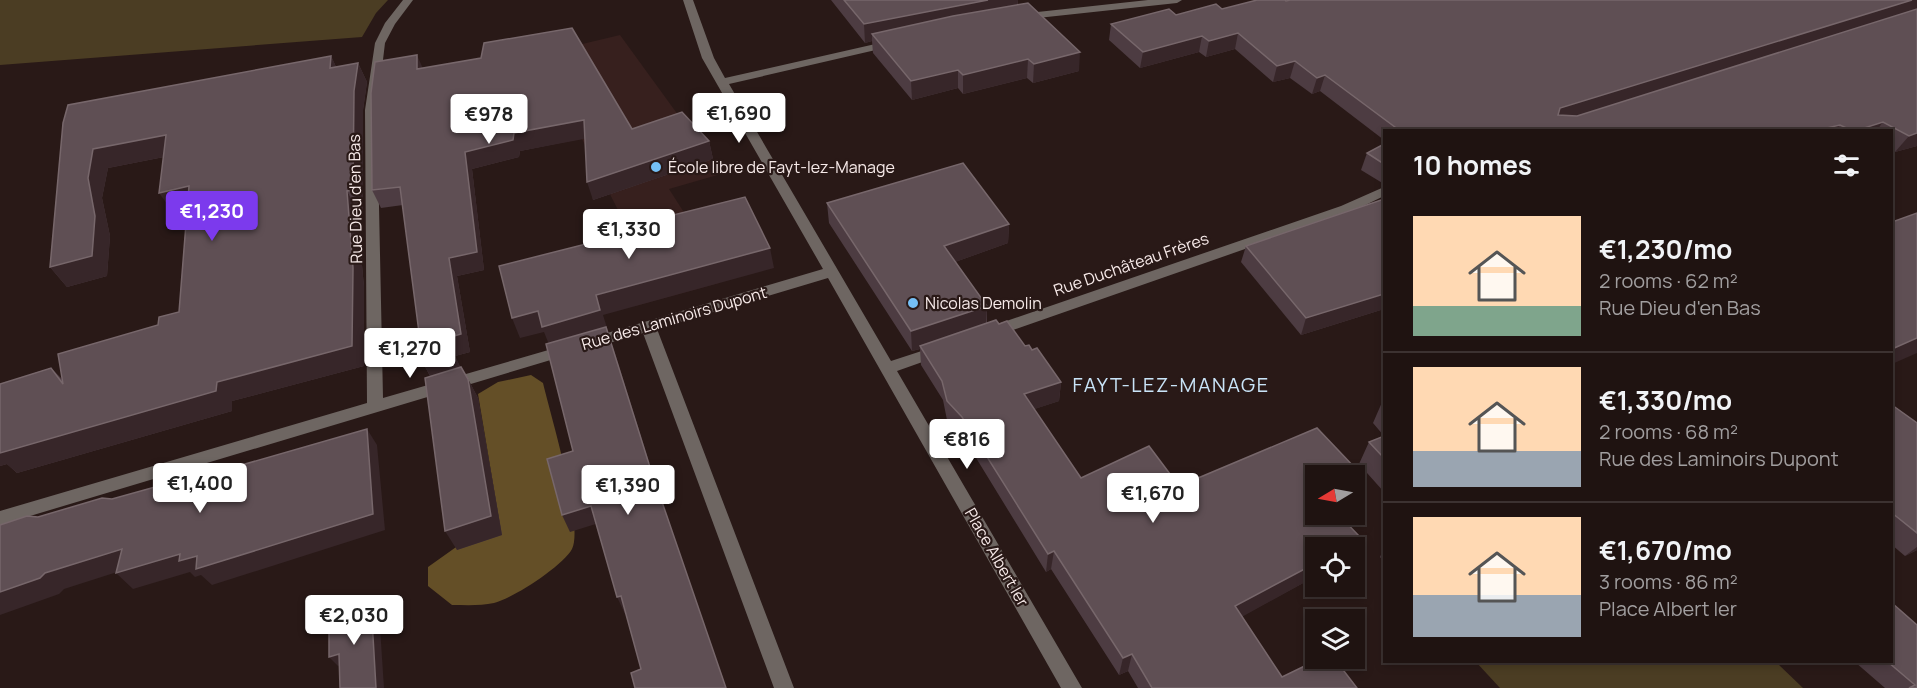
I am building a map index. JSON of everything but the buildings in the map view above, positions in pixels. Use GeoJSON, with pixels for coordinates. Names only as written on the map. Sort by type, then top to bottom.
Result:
{"type":"FeatureCollection","features":[{"type":"Feature","properties":{"kind":"street","name":"Rue Dieu d'en Bas"},"geometry":{"type":"LineString","coordinates":[[375,406],[371,110],[380,43],[396,13],[408,0]]}},
{"type":"Feature","properties":{"kind":"street","name":"Place Albert Ier"},"geometry":{"type":"LineString","coordinates":[[688,0],[708,58],[1072,688]]}},
{"type":"Feature","properties":{"kind":"street"},"geometry":{"type":"LineString","coordinates":[[1009,19],[1177,0]]}},
{"type":"Feature","properties":{"kind":"street"},"geometry":{"type":"LineString","coordinates":[[723,82],[907,40]]}},
{"type":"Feature","properties":{"kind":"street","name":"Rue Duchâteau Frères"},"geometry":{"type":"LineString","coordinates":[[976,337],[1346,209],[1383,191]]}},
{"type":"Feature","properties":{"kind":"street","name":"Rue des Laminoirs Dupont"},"geometry":{"type":"LineString","coordinates":[[0,518],[830,272]]}},
{"type":"Feature","properties":{"kind":"street"},"geometry":{"type":"LineString","coordinates":[[648,326],[784,688]]}},
{"type":"Feature","properties":{"kind":"street"},"geometry":{"type":"LineString","coordinates":[[889,368],[955,345]]}},
{"type":"Feature","properties":{"kind":"shaded area"},"geometry":{"type":"Polygon","coordinates":[[[0,0],[388,0],[376,13],[362,37],[0,65],[0,0]]]}},
{"type":"Feature","properties":{"kind":"shaded area","name":"École libre de Fayt-lez-Manage"},"geometry":{"type":"Polygon","coordinates":[[[620,35],[721,174],[669,189],[706,247],[719,283],[635,306],[635,265],[620,214],[582,139],[532,56],[620,35]]]}},
{"type":"Feature","properties":{"kind":"shaded area"},"geometry":{"type":"Polygon","coordinates":[[[531,375],[543,383],[565,468],[574,517],[572,549],[548,573],[502,600],[484,605],[452,605],[428,586],[428,567],[459,545],[501,531],[478,394],[498,382],[531,375]]]}},
{"type":"Feature","properties":{"kind":"shaded area"},"geometry":{"type":"Polygon","coordinates":[[[1477,663],[1777,663],[1803,688],[1500,688],[1477,663]]]}},
{"type":"Feature","properties":{"kind":"place","name":"École libre de Fayt-lez-Manage"},"geometry":{"type":"Point","coordinates":[656,167]}},
{"type":"Feature","properties":{"kind":"place","name":"Nicolas Demolin"},"geometry":{"type":"Point","coordinates":[913,303]}},
{"type":"Feature","properties":{"kind":"district","name":"FAYT-LEZ-MANAGE"},"geometry":{"type":"Point","coordinates":[1171,384]}}]}
